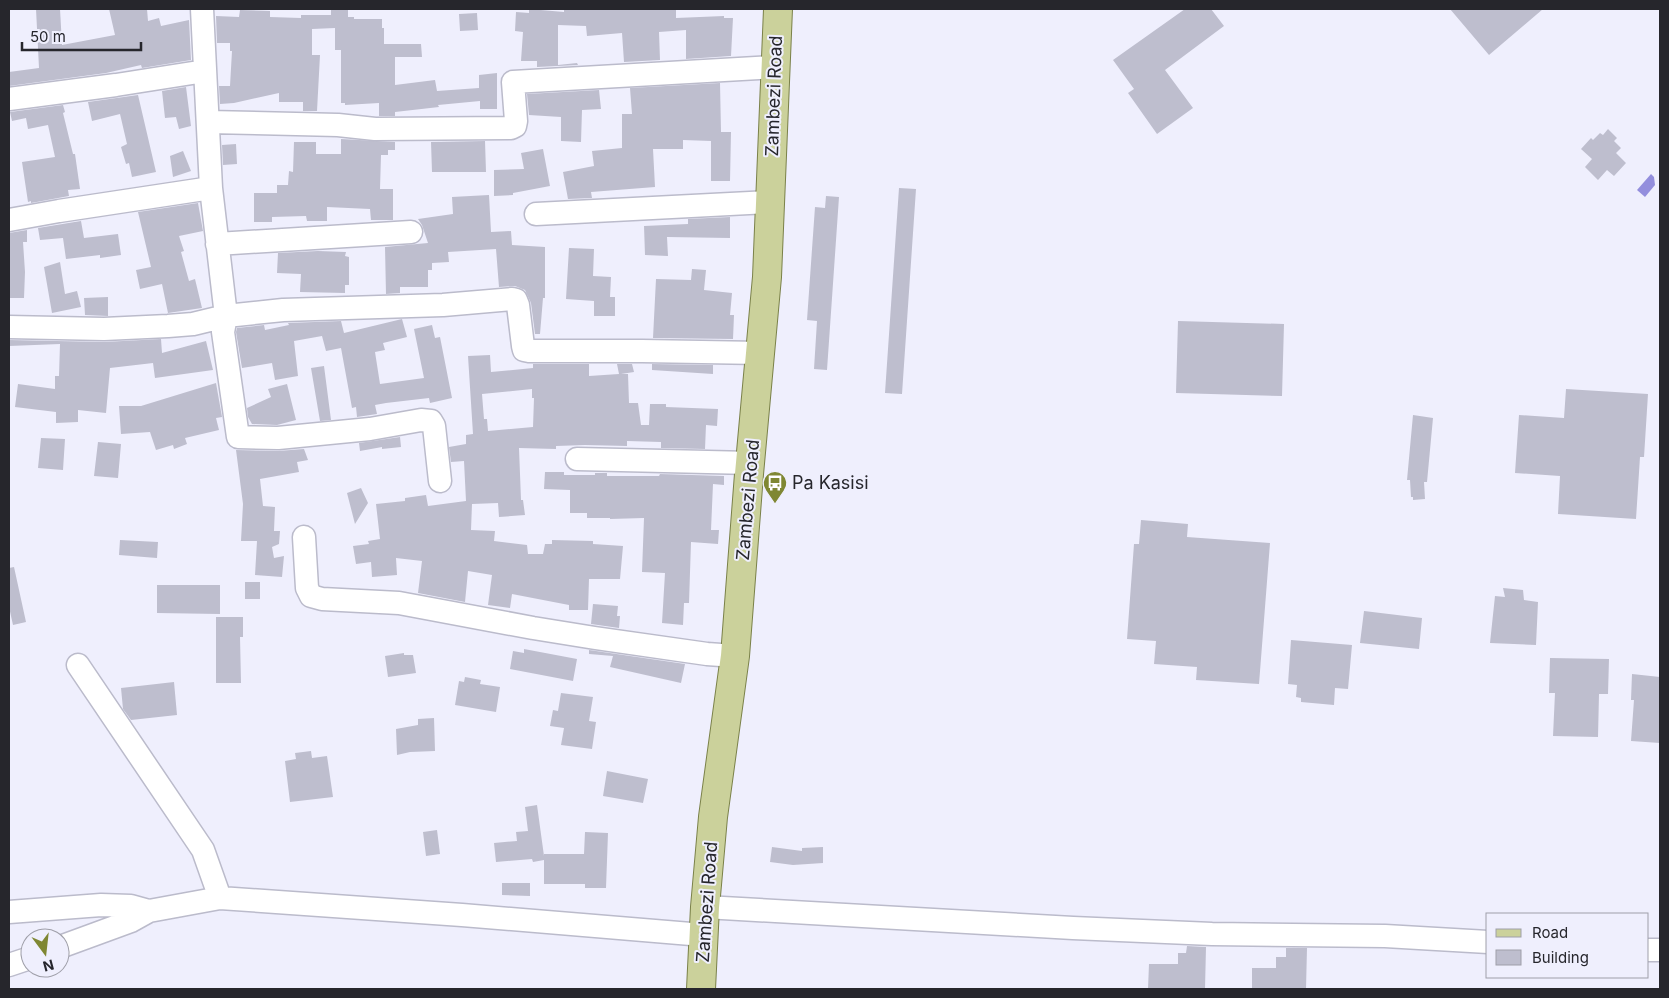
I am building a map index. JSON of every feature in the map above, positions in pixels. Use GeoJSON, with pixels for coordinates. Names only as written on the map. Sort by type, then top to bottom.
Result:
{"type":"FeatureCollection","features":[{"type":"Feature","properties":{"kind":"main road","name":"Zambezi Road"},"geometry":{"type":"LineString","coordinates":[[701,989],[703,935],[713,816],[735,656],[767,277],[778,9]]}},
{"type":"Feature","properties":{"kind":"street"},"geometry":{"type":"LineString","coordinates":[[202,9],[212,188],[226,316],[223,332],[238,437],[278,438],[370,429],[421,420],[431,421],[434,426],[440,481]]}},
{"type":"Feature","properties":{"kind":"street"},"geometry":{"type":"LineString","coordinates":[[209,122],[338,125],[375,129],[511,128],[515,126],[516,120],[513,82],[775,67]]}},
{"type":"Feature","properties":{"kind":"street"},"geometry":{"type":"LineString","coordinates":[[9,99],[80,91],[205,71]]}},
{"type":"Feature","properties":{"kind":"street"},"geometry":{"type":"LineString","coordinates":[[9,220],[212,188]]}},
{"type":"Feature","properties":{"kind":"street"},"geometry":{"type":"LineString","coordinates":[[536,214],[770,202]]}},
{"type":"Feature","properties":{"kind":"street"},"geometry":{"type":"LineString","coordinates":[[217,244],[411,232]]}},
{"type":"Feature","properties":{"kind":"street"},"geometry":{"type":"LineString","coordinates":[[9,327],[104,329],[168,326],[193,324],[226,316],[283,310],[443,305],[512,299],[516,300],[518,305],[524,350],[761,353]]}},
{"type":"Feature","properties":{"kind":"street"},"geometry":{"type":"LineString","coordinates":[[577,459],[751,462]]}},
{"type":"Feature","properties":{"kind":"street"},"geometry":{"type":"LineString","coordinates":[[304,537],[307,588],[311,596],[322,599],[399,603],[586,637],[735,656]]}},
{"type":"Feature","properties":{"kind":"street"},"geometry":{"type":"LineString","coordinates":[[78,665],[203,850],[220,898]]}},
{"type":"Feature","properties":{"kind":"street"},"geometry":{"type":"LineString","coordinates":[[70,943],[131,921],[149,911],[220,898],[703,935]]}},
{"type":"Feature","properties":{"kind":"street"},"geometry":{"type":"LineString","coordinates":[[9,912],[101,906],[132,906],[149,911]]}},
{"type":"Feature","properties":{"kind":"street"},"geometry":{"type":"LineString","coordinates":[[705,907],[1212,934],[1385,936],[1486,942]]}},
{"type":"Feature","properties":{"kind":"shaded area"},"geometry":{"type":"Polygon","coordinates":[[[1651,174],[1654,177],[1655,185],[1645,197],[1637,190],[1651,174]]]}},
{"type":"Feature","properties":{"kind":"building"},"geometry":{"type":"Polygon","coordinates":[[[36,9],[60,9],[62,45],[115,35],[109,9],[147,9],[148,21],[159,18],[161,26],[189,20],[191,60],[142,68],[141,65],[106,73],[9,86],[9,72],[39,68],[36,9]]]}},
{"type":"Feature","properties":{"kind":"building"},"geometry":{"type":"Polygon","coordinates":[[[331,9],[348,9],[348,17],[354,17],[354,19],[382,19],[384,44],[421,44],[422,57],[395,57],[395,85],[435,80],[437,91],[479,88],[479,75],[497,73],[497,109],[480,109],[480,101],[395,112],[395,116],[379,116],[379,103],[345,105],[345,103],[341,103],[341,50],[335,50],[335,28],[312,29],[312,55],[320,55],[317,111],[303,111],[303,102],[279,102],[279,93],[234,103],[220,104],[219,86],[230,86],[232,51],[230,51],[230,43],[217,43],[216,16],[239,17],[240,10],[270,11],[270,17],[301,18],[301,15],[331,15],[331,9]]]}},
{"type":"Feature","properties":{"kind":"building"},"geometry":{"type":"Polygon","coordinates":[[[529,9],[564,12],[564,9],[676,9],[676,18],[724,16],[724,18],[733,18],[731,56],[686,59],[686,30],[659,32],[660,60],[624,62],[622,33],[587,36],[586,26],[558,25],[558,65],[577,63],[578,65],[537,67],[537,61],[521,61],[523,32],[515,31],[516,12],[529,13],[529,9]]]}},
{"type":"Feature","properties":{"kind":"building"},"geometry":{"type":"Polygon","coordinates":[[[1185,9],[1211,9],[1224,26],[1165,70],[1193,108],[1157,134],[1128,93],[1134,89],[1113,60],[1185,9]]]}},
{"type":"Feature","properties":{"kind":"building"},"geometry":{"type":"Polygon","coordinates":[[[1450,9],[1543,9],[1489,55],[1450,9]]]}},
{"type":"Feature","properties":{"kind":"building"},"geometry":{"type":"Polygon","coordinates":[[[477,13],[478,30],[460,31],[459,14],[477,13]]]}},
{"type":"Feature","properties":{"kind":"building"},"geometry":{"type":"Polygon","coordinates":[[[720,83],[721,132],[731,132],[730,181],[711,181],[711,141],[683,140],[683,149],[653,149],[655,187],[591,192],[592,198],[568,199],[563,172],[594,166],[592,151],[622,148],[622,114],[632,114],[630,88],[720,83]]]}},
{"type":"Feature","properties":{"kind":"building"},"geometry":{"type":"Polygon","coordinates":[[[186,87],[191,126],[179,129],[176,117],[165,118],[162,91],[186,87]]]}},
{"type":"Feature","properties":{"kind":"building"},"geometry":{"type":"Polygon","coordinates":[[[599,90],[601,109],[582,110],[581,142],[561,141],[561,117],[529,115],[527,94],[599,90]]]}},
{"type":"Feature","properties":{"kind":"building"},"geometry":{"type":"Polygon","coordinates":[[[138,95],[156,172],[132,177],[129,163],[126,164],[121,147],[127,144],[120,114],[92,121],[88,102],[138,95]]]}},
{"type":"Feature","properties":{"kind":"building"},"geometry":{"type":"Polygon","coordinates":[[[63,105],[65,112],[63,113],[73,154],[75,154],[80,189],[68,190],[69,196],[28,202],[22,162],[55,157],[48,125],[28,129],[26,118],[12,121],[10,112],[63,105]]]}},
{"type":"Feature","properties":{"kind":"building"},"geometry":{"type":"Polygon","coordinates":[[[1608,129],[1617,138],[1614,141],[1621,148],[1616,153],[1626,163],[1614,176],[1607,170],[1598,180],[1585,167],[1592,159],[1581,149],[1591,138],[1593,140],[1600,133],[1603,135],[1608,129]]]}},
{"type":"Feature","properties":{"kind":"building"},"geometry":{"type":"Polygon","coordinates":[[[341,139],[395,142],[395,150],[388,150],[388,155],[381,155],[380,189],[393,189],[393,220],[371,220],[370,209],[327,207],[327,221],[307,221],[306,216],[272,217],[272,222],[254,222],[254,193],[277,193],[277,185],[288,185],[289,171],[293,172],[294,142],[316,142],[316,154],[341,154],[341,139]]]}},
{"type":"Feature","properties":{"kind":"building"},"geometry":{"type":"Polygon","coordinates":[[[485,141],[486,172],[432,172],[431,142],[485,141]]]}},
{"type":"Feature","properties":{"kind":"building"},"geometry":{"type":"Polygon","coordinates":[[[236,144],[237,164],[223,165],[222,145],[236,144]]]}},
{"type":"Feature","properties":{"kind":"building"},"geometry":{"type":"Polygon","coordinates":[[[543,149],[550,186],[513,193],[513,195],[494,196],[494,170],[524,169],[521,153],[543,149]]]}},
{"type":"Feature","properties":{"kind":"building"},"geometry":{"type":"Polygon","coordinates":[[[183,151],[191,171],[173,177],[170,156],[183,151]]]}},
{"type":"Feature","properties":{"kind":"building"},"geometry":{"type":"Polygon","coordinates":[[[899,188],[916,189],[902,394],[885,393],[899,188]]]}},
{"type":"Feature","properties":{"kind":"building"},"geometry":{"type":"Polygon","coordinates":[[[489,195],[491,232],[511,231],[512,245],[545,247],[545,298],[543,298],[540,334],[535,334],[531,303],[525,290],[515,286],[499,287],[496,249],[448,252],[449,262],[432,263],[432,270],[428,270],[428,287],[400,287],[400,293],[386,294],[385,247],[428,243],[418,219],[453,214],[452,197],[489,195]]]}},
{"type":"Feature","properties":{"kind":"building"},"geometry":{"type":"Polygon","coordinates":[[[826,196],[839,197],[827,370],[814,369],[817,321],[807,320],[815,207],[825,208],[826,196]]]}},
{"type":"Feature","properties":{"kind":"building"},"geometry":{"type":"Polygon","coordinates":[[[198,203],[203,231],[179,236],[184,251],[181,252],[189,281],[195,279],[202,308],[168,313],[162,284],[140,289],[136,270],[151,267],[138,212],[198,203]]]}},
{"type":"Feature","properties":{"kind":"building"},"geometry":{"type":"Polygon","coordinates":[[[730,217],[730,238],[667,237],[668,256],[645,255],[644,226],[688,224],[688,219],[730,217]]]}},
{"type":"Feature","properties":{"kind":"building"},"geometry":{"type":"Polygon","coordinates":[[[81,221],[84,238],[118,234],[121,255],[100,258],[100,255],[66,259],[63,238],[40,240],[38,228],[81,221]]]}},
{"type":"Feature","properties":{"kind":"building"},"geometry":{"type":"Polygon","coordinates":[[[27,230],[27,242],[23,242],[24,298],[9,298],[9,233],[27,230]]]}},
{"type":"Feature","properties":{"kind":"building"},"geometry":{"type":"Polygon","coordinates":[[[569,248],[594,249],[593,276],[611,277],[610,297],[615,297],[615,316],[594,316],[594,301],[566,299],[569,248]]]}},
{"type":"Feature","properties":{"kind":"building"},"geometry":{"type":"Polygon","coordinates":[[[346,252],[345,256],[349,257],[349,285],[345,285],[345,293],[300,292],[301,274],[277,273],[278,253],[346,252]]]}},
{"type":"Feature","properties":{"kind":"building"},"geometry":{"type":"Polygon","coordinates":[[[60,262],[65,294],[77,291],[81,307],[52,313],[44,267],[60,262]]]}},
{"type":"Feature","properties":{"kind":"building"},"geometry":{"type":"Polygon","coordinates":[[[692,269],[706,270],[704,290],[732,293],[730,315],[734,315],[733,339],[653,338],[656,279],[691,280],[692,269]]]}},
{"type":"Feature","properties":{"kind":"building"},"geometry":{"type":"Polygon","coordinates":[[[108,297],[108,316],[85,315],[84,298],[108,297]]]}},
{"type":"Feature","properties":{"kind":"building"},"geometry":{"type":"Polygon","coordinates":[[[402,319],[407,337],[383,343],[385,350],[375,352],[380,384],[424,378],[414,329],[432,325],[435,338],[440,337],[452,398],[430,403],[429,398],[375,405],[377,414],[357,417],[356,407],[352,408],[341,348],[326,351],[322,336],[294,341],[298,376],[275,380],[272,363],[242,368],[237,328],[264,325],[265,330],[289,325],[288,323],[341,321],[344,333],[402,319]]]}},
{"type":"Feature","properties":{"kind":"building"},"geometry":{"type":"Polygon","coordinates":[[[1178,321],[1284,324],[1282,396],[1176,393],[1178,321]]]}},
{"type":"Feature","properties":{"kind":"building"},"geometry":{"type":"Polygon","coordinates":[[[161,339],[162,353],[206,341],[213,370],[155,378],[153,363],[110,368],[106,413],[78,410],[78,422],[56,423],[56,412],[15,407],[18,384],[55,389],[55,376],[59,376],[60,344],[9,346],[9,340],[104,342],[161,339]]]}},
{"type":"Feature","properties":{"kind":"building"},"geometry":{"type":"Polygon","coordinates":[[[490,355],[491,372],[533,368],[533,364],[589,364],[589,376],[619,374],[617,364],[632,364],[634,372],[621,374],[628,374],[629,403],[638,403],[641,425],[649,425],[650,404],[666,404],[666,407],[718,409],[717,426],[706,425],[705,449],[661,448],[661,442],[627,441],[627,446],[585,445],[556,446],[556,449],[519,448],[521,500],[523,500],[525,515],[499,517],[498,503],[472,504],[471,530],[495,531],[494,541],[527,545],[528,554],[543,554],[545,544],[552,544],[552,540],[593,541],[593,544],[623,546],[620,579],[589,579],[588,610],[569,610],[569,605],[512,594],[510,608],[488,605],[492,575],[468,571],[465,602],[418,593],[422,561],[396,558],[397,575],[372,577],[371,562],[356,564],[353,546],[369,544],[368,541],[380,539],[376,504],[405,501],[405,498],[426,495],[428,506],[466,501],[464,461],[451,462],[449,447],[466,444],[466,435],[473,434],[468,356],[490,355]],[[532,389],[482,394],[484,419],[487,419],[488,431],[533,427],[534,398],[532,398],[532,389]]]}},
{"type":"Feature","properties":{"kind":"building"},"geometry":{"type":"Polygon","coordinates":[[[652,364],[713,365],[713,374],[652,370],[652,364]]]}},
{"type":"Feature","properties":{"kind":"building"},"geometry":{"type":"Polygon","coordinates":[[[324,366],[331,420],[320,421],[311,368],[324,366]]]}},
{"type":"Feature","properties":{"kind":"building"},"geometry":{"type":"Polygon","coordinates":[[[216,383],[222,417],[216,418],[219,430],[185,438],[187,444],[174,449],[173,445],[156,450],[150,432],[121,434],[119,406],[141,406],[216,383]]]}},
{"type":"Feature","properties":{"kind":"building"},"geometry":{"type":"Polygon","coordinates":[[[287,384],[296,420],[277,425],[252,424],[248,417],[247,408],[271,397],[268,389],[287,384]]]}},
{"type":"Feature","properties":{"kind":"building"},"geometry":{"type":"Polygon","coordinates":[[[1566,389],[1648,394],[1644,457],[1640,457],[1636,519],[1558,514],[1560,476],[1515,473],[1519,415],[1564,418],[1566,389]]]}},
{"type":"Feature","properties":{"kind":"building"},"geometry":{"type":"Polygon","coordinates":[[[1413,415],[1433,418],[1427,482],[1424,482],[1425,499],[1413,500],[1413,497],[1411,497],[1410,480],[1407,480],[1413,415]]]}},
{"type":"Feature","properties":{"kind":"building"},"geometry":{"type":"Polygon","coordinates":[[[400,437],[401,447],[382,449],[382,447],[360,451],[359,443],[400,437]]]}},
{"type":"Feature","properties":{"kind":"building"},"geometry":{"type":"Polygon","coordinates":[[[41,438],[65,439],[63,470],[38,468],[41,438]]]}},
{"type":"Feature","properties":{"kind":"building"},"geometry":{"type":"Polygon","coordinates":[[[98,442],[121,444],[118,478],[94,476],[98,442]]]}},
{"type":"Feature","properties":{"kind":"building"},"geometry":{"type":"Polygon","coordinates":[[[304,449],[308,460],[297,462],[299,472],[260,479],[263,506],[275,507],[274,531],[280,531],[279,544],[272,547],[274,558],[284,556],[282,577],[255,575],[257,541],[241,541],[243,504],[236,450],[278,451],[304,449]]]}},
{"type":"Feature","properties":{"kind":"building"},"geometry":{"type":"Polygon","coordinates":[[[545,472],[564,472],[564,475],[607,473],[607,476],[659,476],[660,474],[724,476],[724,485],[713,484],[711,530],[719,530],[718,544],[691,542],[689,603],[684,603],[683,625],[662,623],[665,573],[642,572],[644,518],[587,518],[587,513],[570,513],[570,490],[544,489],[545,472]]]}},
{"type":"Feature","properties":{"kind":"building"},"geometry":{"type":"Polygon","coordinates":[[[361,488],[368,503],[355,524],[347,493],[361,488]]]}},
{"type":"Feature","properties":{"kind":"building"},"geometry":{"type":"Polygon","coordinates":[[[1141,520],[1188,524],[1187,537],[1270,543],[1259,684],[1196,680],[1197,667],[1154,664],[1156,641],[1127,639],[1134,544],[1139,544],[1141,520]]]}},
{"type":"Feature","properties":{"kind":"building"},"geometry":{"type":"Polygon","coordinates":[[[120,540],[158,542],[157,558],[119,555],[120,540]]]}},
{"type":"Feature","properties":{"kind":"building"},"geometry":{"type":"Polygon","coordinates":[[[14,567],[26,622],[13,625],[9,607],[9,568],[14,567]]]}},
{"type":"Feature","properties":{"kind":"building"},"geometry":{"type":"Polygon","coordinates":[[[245,582],[260,582],[260,599],[245,599],[245,582]]]}},
{"type":"Feature","properties":{"kind":"building"},"geometry":{"type":"Polygon","coordinates":[[[157,585],[220,585],[220,614],[157,613],[157,585]]]}},
{"type":"Feature","properties":{"kind":"building"},"geometry":{"type":"Polygon","coordinates":[[[1503,588],[1523,590],[1524,600],[1538,602],[1536,645],[1490,643],[1495,596],[1505,597],[1503,588]]]}},
{"type":"Feature","properties":{"kind":"building"},"geometry":{"type":"Polygon","coordinates":[[[593,604],[618,606],[617,616],[620,616],[619,628],[591,624],[593,604]]]}},
{"type":"Feature","properties":{"kind":"building"},"geometry":{"type":"Polygon","coordinates":[[[1364,611],[1422,618],[1419,649],[1360,643],[1364,611]]]}},
{"type":"Feature","properties":{"kind":"building"},"geometry":{"type":"Polygon","coordinates":[[[216,617],[243,617],[243,637],[240,637],[241,683],[216,683],[216,617]]]}},
{"type":"Feature","properties":{"kind":"building"},"geometry":{"type":"Polygon","coordinates":[[[1291,640],[1352,645],[1348,689],[1335,688],[1334,705],[1301,702],[1301,698],[1296,697],[1297,685],[1288,684],[1291,640]]]}},
{"type":"Feature","properties":{"kind":"building"},"geometry":{"type":"Polygon","coordinates":[[[524,649],[577,659],[573,681],[510,669],[513,651],[524,653],[524,649]]]}},
{"type":"Feature","properties":{"kind":"building"},"geometry":{"type":"Polygon","coordinates":[[[589,650],[685,664],[681,683],[610,667],[613,656],[589,654],[589,650]]]}},
{"type":"Feature","properties":{"kind":"building"},"geometry":{"type":"Polygon","coordinates":[[[404,653],[404,655],[413,655],[416,673],[388,677],[385,656],[404,653]]]}},
{"type":"Feature","properties":{"kind":"building"},"geometry":{"type":"Polygon","coordinates":[[[1550,658],[1609,659],[1608,694],[1599,694],[1598,737],[1553,736],[1555,693],[1549,693],[1550,658]]]}},
{"type":"Feature","properties":{"kind":"building"},"geometry":{"type":"Polygon","coordinates":[[[1632,674],[1660,677],[1660,743],[1631,741],[1634,700],[1631,700],[1632,674]]]}},
{"type":"Feature","properties":{"kind":"building"},"geometry":{"type":"Polygon","coordinates":[[[465,677],[481,680],[480,684],[500,687],[496,712],[455,705],[459,681],[464,682],[465,677]]]}},
{"type":"Feature","properties":{"kind":"building"},"geometry":{"type":"Polygon","coordinates":[[[174,682],[177,715],[131,720],[123,709],[121,688],[174,682]]]}},
{"type":"Feature","properties":{"kind":"building"},"geometry":{"type":"Polygon","coordinates":[[[561,693],[593,697],[589,721],[596,722],[592,749],[561,745],[564,728],[550,726],[553,710],[558,711],[561,693]]]}},
{"type":"Feature","properties":{"kind":"building"},"geometry":{"type":"Polygon","coordinates":[[[434,718],[435,751],[410,752],[397,755],[396,729],[418,725],[418,719],[434,718]]]}},
{"type":"Feature","properties":{"kind":"building"},"geometry":{"type":"Polygon","coordinates":[[[311,751],[312,758],[327,756],[333,797],[290,802],[285,761],[296,759],[295,753],[311,751]]]}},
{"type":"Feature","properties":{"kind":"building"},"geometry":{"type":"Polygon","coordinates":[[[607,771],[648,779],[643,803],[603,796],[607,771]]]}},
{"type":"Feature","properties":{"kind":"building"},"geometry":{"type":"Polygon","coordinates":[[[537,805],[544,856],[544,854],[584,854],[585,832],[608,833],[606,888],[585,888],[585,884],[544,884],[544,860],[533,862],[532,859],[496,862],[494,843],[517,841],[516,832],[528,831],[525,807],[537,805]]]}},
{"type":"Feature","properties":{"kind":"building"},"geometry":{"type":"Polygon","coordinates":[[[437,830],[440,854],[426,856],[423,832],[437,830]]]}},
{"type":"Feature","properties":{"kind":"building"},"geometry":{"type":"Polygon","coordinates":[[[772,847],[802,851],[802,848],[823,847],[823,863],[793,865],[770,862],[772,847]]]}},
{"type":"Feature","properties":{"kind":"building"},"geometry":{"type":"Polygon","coordinates":[[[502,883],[530,883],[530,896],[502,895],[502,883]]]}},
{"type":"Feature","properties":{"kind":"building"},"geometry":{"type":"Polygon","coordinates":[[[1187,946],[1206,947],[1205,989],[1148,989],[1149,964],[1178,964],[1178,953],[1186,953],[1187,946]]]}},
{"type":"Feature","properties":{"kind":"building"},"geometry":{"type":"Polygon","coordinates":[[[1286,948],[1307,948],[1306,989],[1252,989],[1252,968],[1276,968],[1276,957],[1286,957],[1286,948]]]}},
{"type":"Feature","properties":{"kind":"place","name":"Pa Kasisi"},"geometry":{"type":"Point","coordinates":[775,504]}}]}
